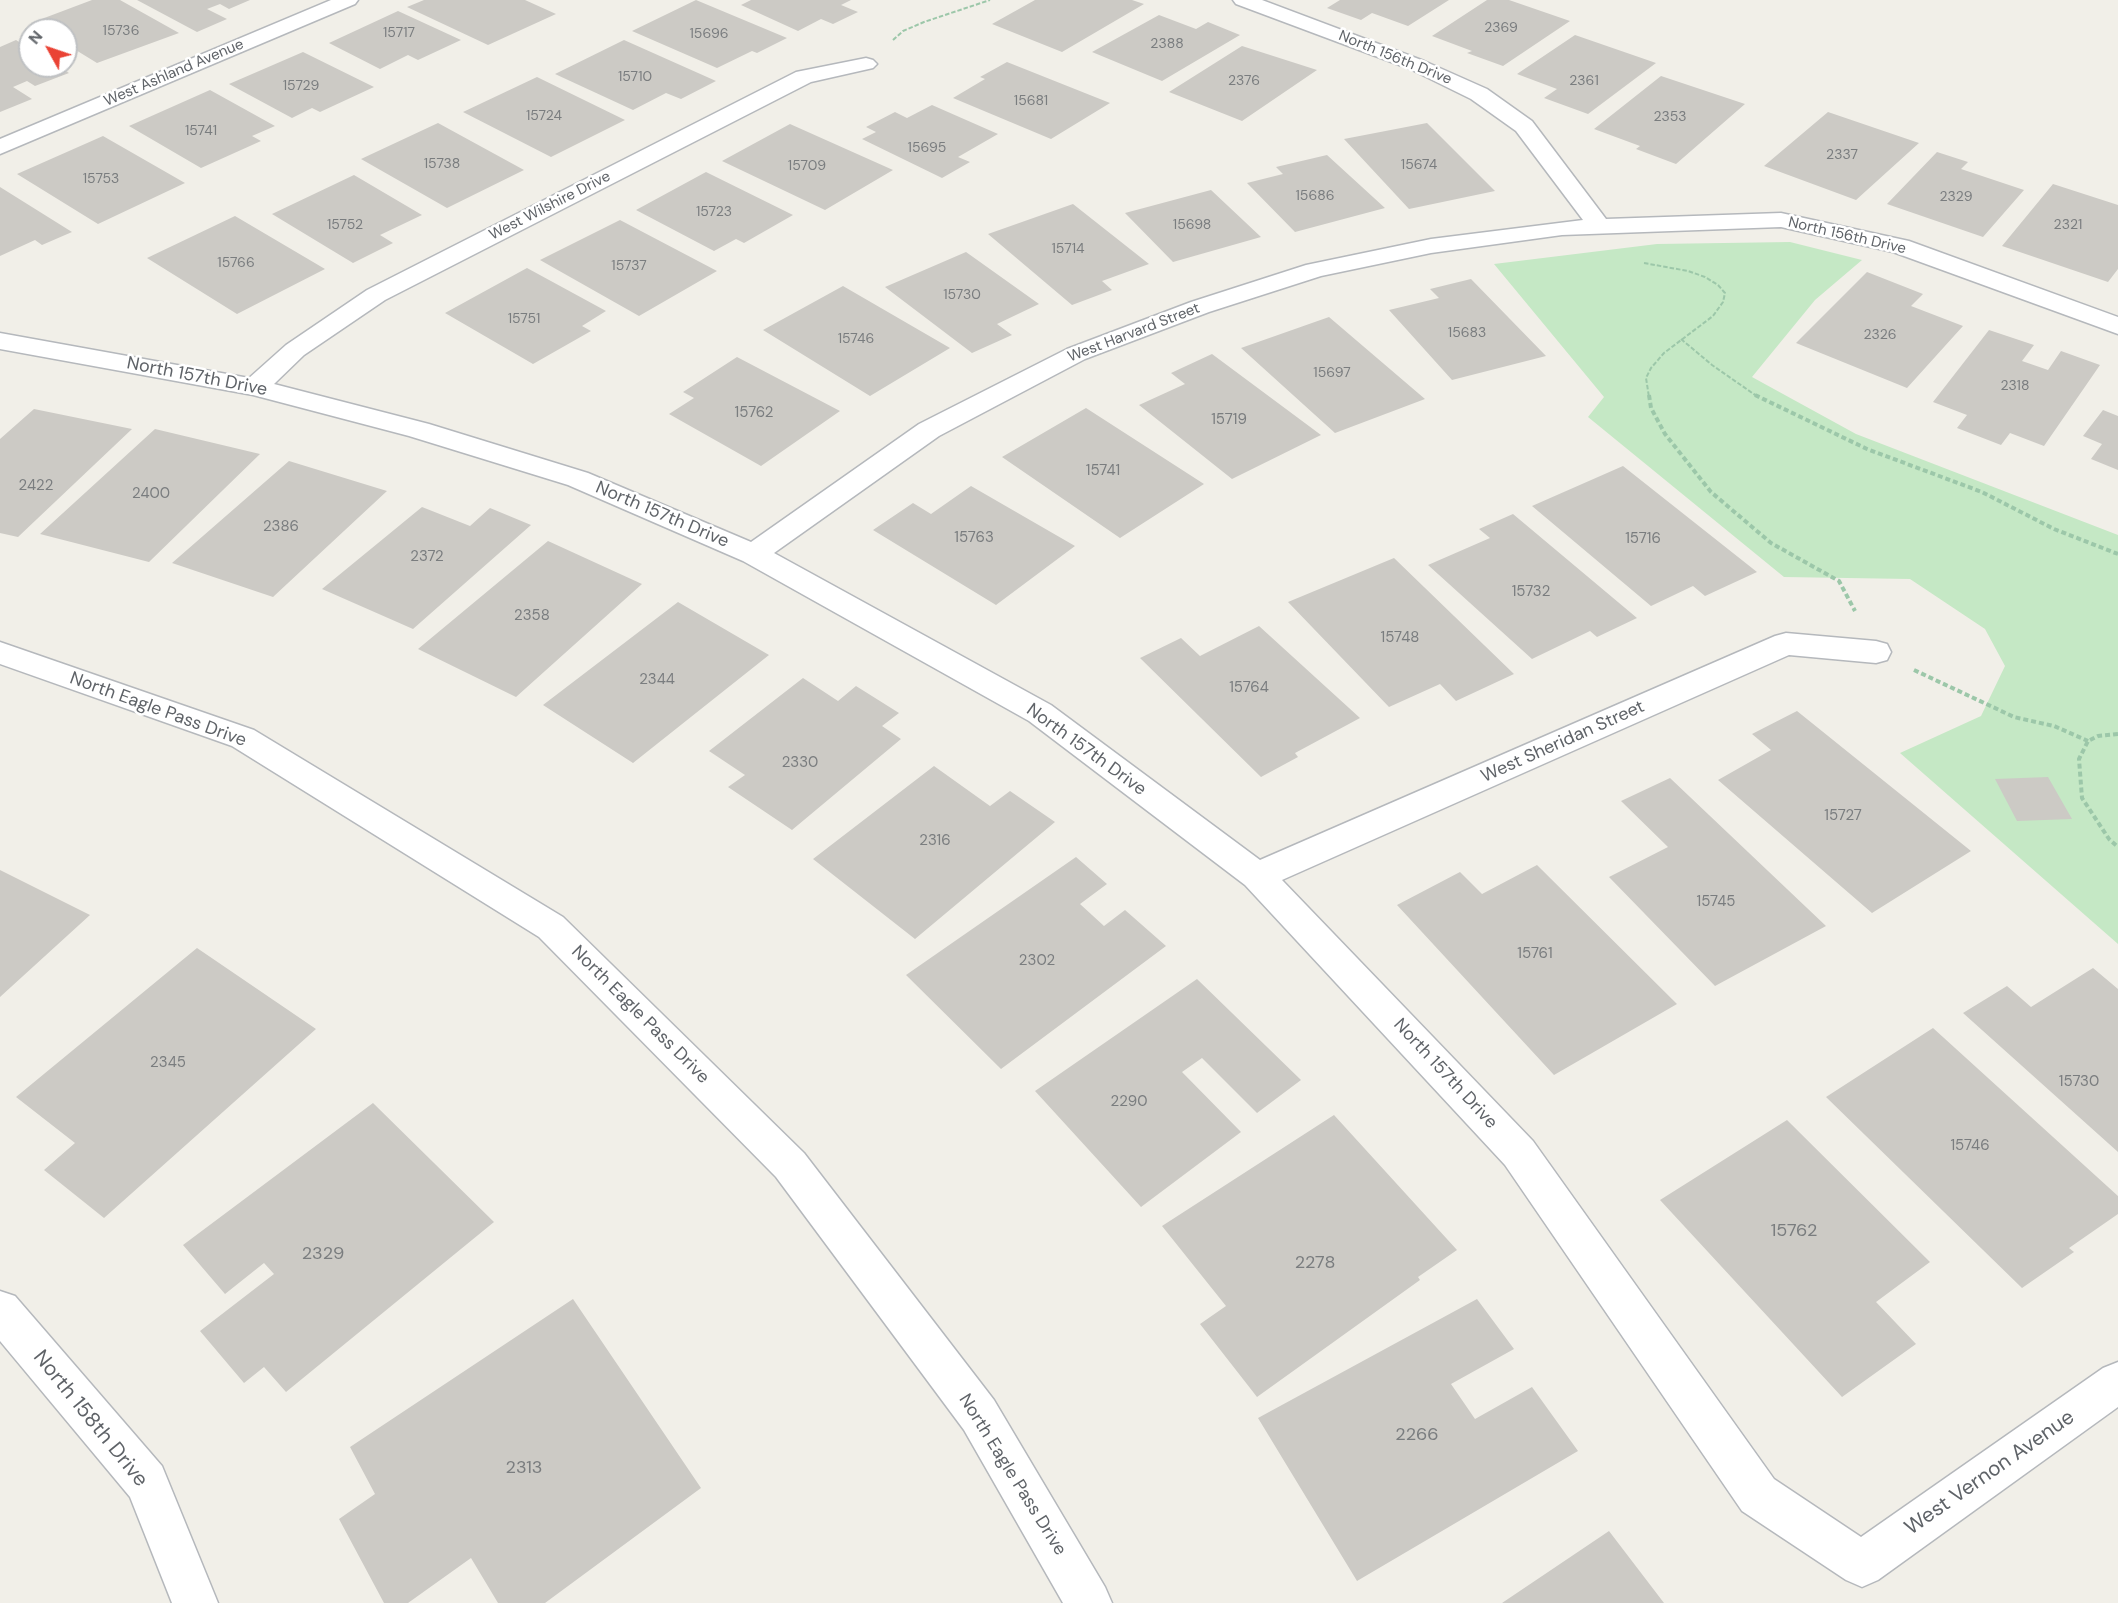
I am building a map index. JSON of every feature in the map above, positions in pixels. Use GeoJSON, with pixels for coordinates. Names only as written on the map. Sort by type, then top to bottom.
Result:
{"type":"FeatureCollection","features":[{"type":"Feature","properties":{"kind":"street","name":"West Ashland Avenue"},"geometry":{"type":"LineString","coordinates":[[0,147],[348,0]]}},
{"type":"Feature","properties":{"kind":"street","name":"North 156th Drive"},"geometry":{"type":"LineString","coordinates":[[1243,0],[1417,65],[1479,94],[1524,126],[1582,227],[1781,220],[1900,246],[2118,326]]}},
{"type":"Feature","properties":{"kind":"street","name":"West Wilshire Drive"},"geometry":{"type":"LineString","coordinates":[[255,387],[295,350],[376,295],[804,77],[866,64]]}},
{"type":"Feature","properties":{"kind":"street","name":"West Harvard Street"},"geometry":{"type":"LineString","coordinates":[[753,554],[929,430],[1076,354],[1200,307],[1315,270],[1431,246],[1582,227]]}},
{"type":"Feature","properties":{"kind":"street","name":"North 157th Drive"},"geometry":{"type":"LineString","coordinates":[[2,343],[255,387],[418,430],[578,479],[753,554],[1040,713],[1257,876],[1519,1153],[1758,1495],[1862,1564]]}},
{"type":"Feature","properties":{"kind":"street","name":"West Sheridan Street"},"geometry":{"type":"LineString","coordinates":[[1257,876],[1786,644],[1876,652]]}},
{"type":"Feature","properties":{"kind":"street","name":"North Eagle Pass Drive"},"geometry":{"type":"LineString","coordinates":[[0,653],[243,738],[551,927],[790,1165],[979,1415],[1089,1603]]}},
{"type":"Feature","properties":{"kind":"street","name":"North 158th Drive"},"geometry":{"type":"LineString","coordinates":[[0,1310],[146,1482],[195,1603]]}},
{"type":"Feature","properties":{"kind":"street","name":"West Vernon Avenue"},"geometry":{"type":"LineString","coordinates":[[1862,1564],[2118,1382]]}},
{"type":"Feature","properties":{"kind":"path"},"geometry":{"type":"LineString","coordinates":[[866,64],[903,31],[990,0]]}},
{"type":"Feature","properties":{"kind":"path"},"geometry":{"type":"LineString","coordinates":[[1582,227],[1611,254],[1628,260],[1688,271],[1705,277],[1718,285],[1725,293],[1723,302],[1697,330],[1681,339],[1651,368],[1646,378],[1651,408],[1665,434],[1711,492],[1771,543],[1839,581],[1876,652],[1996,710],[2014,717],[2054,726],[2088,741]]}},
{"type":"Feature","properties":{"kind":"path"},"geometry":{"type":"LineString","coordinates":[[1681,339],[1751,393],[1867,449],[1982,492],[2054,529],[2118,554]]}},
{"type":"Feature","properties":{"kind":"path"},"geometry":{"type":"LineString","coordinates":[[2118,734],[2098,736],[2088,741],[2079,759],[2082,798],[2109,839],[2118,848]]}},
{"type":"Feature","properties":{"kind":"green space"},"geometry":{"type":"Polygon","coordinates":[[[1790,242],[1862,260],[1815,300],[1752,377],[1856,434],[2118,535],[2118,944],[1900,753],[1981,716],[2005,666],[1985,629],[1910,579],[1784,577],[1588,417],[1604,397],[1494,264],[1657,244],[1790,242]]]}},
{"type":"Feature","properties":{"kind":"building"},"geometry":{"type":"Polygon","coordinates":[[[92,0],[120,0],[179,33],[97,63],[78,51],[78,18],[44,18],[92,0]]]}},
{"type":"Feature","properties":{"kind":"building"},"geometry":{"type":"Polygon","coordinates":[[[137,0],[250,0],[229,9],[220,4],[207,9],[227,19],[197,32],[137,0]]]}},
{"type":"Feature","properties":{"kind":"building"},"geometry":{"type":"Polygon","coordinates":[[[424,0],[525,0],[556,14],[488,45],[407,7],[424,0]]]}},
{"type":"Feature","properties":{"kind":"building"},"geometry":{"type":"Polygon","coordinates":[[[696,0],[787,38],[757,53],[752,51],[717,68],[632,31],[696,0]]]}},
{"type":"Feature","properties":{"kind":"building"},"geometry":{"type":"Polygon","coordinates":[[[751,0],[851,0],[841,5],[858,12],[833,24],[821,19],[798,31],[741,5],[751,0]]]}},
{"type":"Feature","properties":{"kind":"building"},"geometry":{"type":"Polygon","coordinates":[[[1035,0],[1132,0],[1144,4],[1062,52],[992,24],[1035,0]]]}},
{"type":"Feature","properties":{"kind":"building"},"geometry":{"type":"Polygon","coordinates":[[[1340,0],[1449,0],[1408,26],[1372,13],[1361,20],[1327,8],[1340,0]]]}},
{"type":"Feature","properties":{"kind":"building"},"geometry":{"type":"Polygon","coordinates":[[[1487,0],[1509,0],[1570,21],[1503,66],[1467,53],[1472,51],[1432,36],[1487,0]]]}},
{"type":"Feature","properties":{"kind":"building"},"geometry":{"type":"Polygon","coordinates":[[[398,11],[461,40],[418,60],[408,55],[380,69],[329,43],[398,11]]]}},
{"type":"Feature","properties":{"kind":"building"},"geometry":{"type":"Polygon","coordinates":[[[1159,15],[1196,29],[1208,22],[1240,35],[1162,81],[1092,52],[1159,15]]]}},
{"type":"Feature","properties":{"kind":"building"},"geometry":{"type":"Polygon","coordinates":[[[1575,35],[1656,63],[1588,114],[1544,98],[1557,89],[1517,74],[1575,35]]]}},
{"type":"Feature","properties":{"kind":"building"},"geometry":{"type":"Polygon","coordinates":[[[16,40],[18,41],[18,78],[56,78],[35,86],[27,81],[13,87],[32,99],[0,112],[0,47],[16,40]]]}},
{"type":"Feature","properties":{"kind":"building"},"geometry":{"type":"Polygon","coordinates":[[[624,40],[716,81],[681,99],[666,93],[633,110],[555,74],[624,40]]]}},
{"type":"Feature","properties":{"kind":"building"},"geometry":{"type":"Polygon","coordinates":[[[1242,46],[1317,70],[1242,121],[1169,92],[1242,46]]]}},
{"type":"Feature","properties":{"kind":"building"},"geometry":{"type":"Polygon","coordinates":[[[303,52],[374,87],[320,112],[312,108],[292,118],[229,84],[303,52]]]}},
{"type":"Feature","properties":{"kind":"building"},"geometry":{"type":"Polygon","coordinates":[[[1007,62],[1110,103],[1051,139],[953,98],[985,79],[980,77],[1007,62]]]}},
{"type":"Feature","properties":{"kind":"building"},"geometry":{"type":"Polygon","coordinates":[[[1661,76],[1745,104],[1676,164],[1636,149],[1640,146],[1594,129],[1661,76]]]}},
{"type":"Feature","properties":{"kind":"building"},"geometry":{"type":"Polygon","coordinates":[[[537,77],[625,120],[551,157],[463,112],[537,77]]]}},
{"type":"Feature","properties":{"kind":"building"},"geometry":{"type":"Polygon","coordinates":[[[210,90],[275,126],[252,136],[261,141],[201,168],[129,126],[210,90]]]}},
{"type":"Feature","properties":{"kind":"building"},"geometry":{"type":"Polygon","coordinates":[[[932,105],[998,134],[958,157],[970,162],[942,178],[862,139],[876,132],[866,127],[895,112],[907,118],[932,105]]]}},
{"type":"Feature","properties":{"kind":"building"},"geometry":{"type":"Polygon","coordinates":[[[1828,112],[1919,143],[1856,200],[1764,166],[1828,112]]]}},
{"type":"Feature","properties":{"kind":"building"},"geometry":{"type":"Polygon","coordinates":[[[438,123],[524,170],[447,208],[361,159],[438,123]]]}},
{"type":"Feature","properties":{"kind":"building"},"geometry":{"type":"Polygon","coordinates":[[[1427,123],[1495,191],[1409,209],[1344,139],[1427,123]]]}},
{"type":"Feature","properties":{"kind":"building"},"geometry":{"type":"Polygon","coordinates":[[[790,124],[893,170],[825,210],[722,161],[790,124]]]}},
{"type":"Feature","properties":{"kind":"building"},"geometry":{"type":"Polygon","coordinates":[[[103,136],[185,183],[98,224],[17,174],[103,136]]]}},
{"type":"Feature","properties":{"kind":"building"},"geometry":{"type":"Polygon","coordinates":[[[1937,152],[1968,162],[1961,169],[2024,190],[1983,237],[1887,204],[1937,152]]]}},
{"type":"Feature","properties":{"kind":"building"},"geometry":{"type":"Polygon","coordinates":[[[1327,155],[1385,208],[1295,232],[1247,183],[1283,174],[1276,167],[1327,155]]]}},
{"type":"Feature","properties":{"kind":"building"},"geometry":{"type":"Polygon","coordinates":[[[706,172],[793,215],[744,243],[736,239],[714,251],[636,210],[706,172]]]}},
{"type":"Feature","properties":{"kind":"building"},"geometry":{"type":"Polygon","coordinates":[[[354,175],[422,215],[380,235],[393,243],[353,263],[272,214],[354,175]]]}},
{"type":"Feature","properties":{"kind":"building"},"geometry":{"type":"Polygon","coordinates":[[[2053,184],[2118,205],[2118,269],[2108,282],[2002,246],[2053,184]]]}},
{"type":"Feature","properties":{"kind":"building"},"geometry":{"type":"Polygon","coordinates":[[[0,187],[72,232],[42,245],[35,240],[0,256],[0,187]]]}},
{"type":"Feature","properties":{"kind":"building"},"geometry":{"type":"Polygon","coordinates":[[[1211,190],[1261,237],[1173,262],[1125,213],[1211,190]]]}},
{"type":"Feature","properties":{"kind":"building"},"geometry":{"type":"Polygon","coordinates":[[[1073,204],[1149,264],[1102,281],[1112,290],[1072,305],[988,234],[1073,204]]]}},
{"type":"Feature","properties":{"kind":"building"},"geometry":{"type":"Polygon","coordinates":[[[235,216],[325,269],[237,314],[147,258],[235,216]]]}},
{"type":"Feature","properties":{"kind":"building"},"geometry":{"type":"Polygon","coordinates":[[[620,220],[717,271],[639,316],[540,260],[620,220]]]}},
{"type":"Feature","properties":{"kind":"building"},"geometry":{"type":"Polygon","coordinates":[[[966,252],[1039,304],[997,324],[1012,335],[972,353],[885,287],[966,252]]]}},
{"type":"Feature","properties":{"kind":"building"},"geometry":{"type":"Polygon","coordinates":[[[527,268],[606,311],[582,326],[591,331],[533,364],[445,313],[527,268]]]}},
{"type":"Feature","properties":{"kind":"building"},"geometry":{"type":"Polygon","coordinates":[[[1867,272],[1923,294],[1911,306],[1963,326],[1907,388],[1796,343],[1867,272]]]}},
{"type":"Feature","properties":{"kind":"building"},"geometry":{"type":"Polygon","coordinates":[[[1471,279],[1546,356],[1452,380],[1389,310],[1439,298],[1430,289],[1471,279]]]}},
{"type":"Feature","properties":{"kind":"building"},"geometry":{"type":"Polygon","coordinates":[[[843,286],[950,348],[870,396],[763,330],[843,286]]]}},
{"type":"Feature","properties":{"kind":"building"},"geometry":{"type":"Polygon","coordinates":[[[1329,317],[1425,399],[1335,433],[1241,348],[1329,317]]]}},
{"type":"Feature","properties":{"kind":"building"},"geometry":{"type":"Polygon","coordinates":[[[1989,330],[2034,345],[2022,361],[2048,370],[2061,351],[2100,365],[2044,446],[2010,433],[2001,445],[1957,428],[1967,415],[1933,402],[1989,330]]]}},
{"type":"Feature","properties":{"kind":"building"},"geometry":{"type":"Polygon","coordinates":[[[1212,354],[1321,435],[1232,479],[1139,405],[1185,384],[1171,373],[1212,354]]]}},
{"type":"Feature","properties":{"kind":"building"},"geometry":{"type":"Polygon","coordinates":[[[737,357],[840,411],[761,466],[669,414],[694,398],[683,392],[737,357]]]}},
{"type":"Feature","properties":{"kind":"building"},"geometry":{"type":"Polygon","coordinates":[[[1086,408],[1204,484],[1120,538],[1002,457],[1086,408]]]}},
{"type":"Feature","properties":{"kind":"building"},"geometry":{"type":"Polygon","coordinates":[[[34,409],[132,429],[18,537],[0,533],[0,439],[34,409]]]}},
{"type":"Feature","properties":{"kind":"building"},"geometry":{"type":"Polygon","coordinates":[[[2103,410],[2118,416],[2118,470],[2091,459],[2102,444],[2083,436],[2103,410]]]}},
{"type":"Feature","properties":{"kind":"building"},"geometry":{"type":"Polygon","coordinates":[[[155,429],[260,454],[149,562],[40,534],[155,429]]]}},
{"type":"Feature","properties":{"kind":"building"},"geometry":{"type":"Polygon","coordinates":[[[289,461],[387,491],[273,597],[172,563],[289,461]]]}},
{"type":"Feature","properties":{"kind":"building"},"geometry":{"type":"Polygon","coordinates":[[[1623,466],[1757,572],[1705,596],[1693,586],[1651,606],[1532,506],[1623,466]]]}},
{"type":"Feature","properties":{"kind":"building"},"geometry":{"type":"Polygon","coordinates":[[[971,486],[1075,546],[996,605],[873,530],[913,503],[931,514],[971,486]]]}},
{"type":"Feature","properties":{"kind":"building"},"geometry":{"type":"Polygon","coordinates":[[[422,507],[470,526],[490,508],[531,525],[413,629],[322,589],[422,507]]]}},
{"type":"Feature","properties":{"kind":"building"},"geometry":{"type":"Polygon","coordinates":[[[1513,514],[1637,618],[1597,637],[1590,631],[1532,659],[1428,565],[1490,538],[1479,529],[1513,514]]]}},
{"type":"Feature","properties":{"kind":"building"},"geometry":{"type":"Polygon","coordinates":[[[548,541],[642,584],[516,697],[418,649],[548,541]]]}},
{"type":"Feature","properties":{"kind":"building"},"geometry":{"type":"Polygon","coordinates":[[[1394,558],[1514,674],[1456,701],[1440,684],[1389,707],[1288,602],[1394,558]]]}},
{"type":"Feature","properties":{"kind":"building"},"geometry":{"type":"Polygon","coordinates":[[[678,602],[769,655],[633,763],[543,705],[678,602]]]}},
{"type":"Feature","properties":{"kind":"building"},"geometry":{"type":"Polygon","coordinates":[[[1259,626],[1360,718],[1295,753],[1298,757],[1261,777],[1140,658],[1181,638],[1200,656],[1259,626]]]}},
{"type":"Feature","properties":{"kind":"building"},"geometry":{"type":"Polygon","coordinates":[[[803,678],[838,701],[856,686],[899,713],[882,726],[901,739],[792,830],[728,787],[745,775],[709,751],[803,678]]]}},
{"type":"Feature","properties":{"kind":"building"},"geometry":{"type":"Polygon","coordinates":[[[1797,711],[1971,851],[1872,913],[1718,780],[1771,750],[1752,734],[1797,711]]]}},
{"type":"Feature","properties":{"kind":"building"},"geometry":{"type":"Polygon","coordinates":[[[934,766],[990,806],[1010,791],[1055,822],[915,939],[813,859],[934,766]]]}},
{"type":"Feature","properties":{"kind":"building"},"geometry":{"type":"Polygon","coordinates":[[[2048,777],[2072,819],[2017,821],[1995,779],[2048,777]]]}},
{"type":"Feature","properties":{"kind":"building"},"geometry":{"type":"Polygon","coordinates":[[[1670,778],[1826,926],[1715,986],[1609,877],[1668,847],[1621,801],[1670,778]]]}},
{"type":"Feature","properties":{"kind":"building"},"geometry":{"type":"Polygon","coordinates":[[[1076,857],[1107,884],[1080,904],[1104,926],[1125,910],[1166,946],[1001,1069],[906,975],[1076,857]]]}},
{"type":"Feature","properties":{"kind":"building"},"geometry":{"type":"Polygon","coordinates":[[[1537,865],[1677,1004],[1554,1075],[1397,905],[1460,872],[1482,894],[1537,865]]]}},
{"type":"Feature","properties":{"kind":"building"},"geometry":{"type":"Polygon","coordinates":[[[0,870],[90,915],[0,997],[0,870]]]}},
{"type":"Feature","properties":{"kind":"building"},"geometry":{"type":"Polygon","coordinates":[[[197,948],[316,1029],[104,1218],[44,1170],[75,1143],[16,1097],[197,948]]]}},
{"type":"Feature","properties":{"kind":"building"},"geometry":{"type":"Polygon","coordinates":[[[2093,968],[2118,989],[2118,1152],[1963,1013],[2007,986],[2031,1007],[2093,968]]]}},
{"type":"Feature","properties":{"kind":"building"},"geometry":{"type":"Polygon","coordinates":[[[1197,979],[1301,1080],[1257,1113],[1202,1058],[1182,1072],[1241,1132],[1141,1207],[1035,1091],[1197,979]]]}},
{"type":"Feature","properties":{"kind":"building"},"geometry":{"type":"Polygon","coordinates":[[[1933,1028],[2118,1196],[2118,1214],[2069,1248],[2074,1252],[2022,1288],[1826,1097],[1933,1028]]]}},
{"type":"Feature","properties":{"kind":"building"},"geometry":{"type":"Polygon","coordinates":[[[373,1103],[494,1222],[286,1392],[264,1367],[244,1383],[200,1331],[274,1274],[264,1263],[225,1294],[183,1245],[373,1103]]]}},
{"type":"Feature","properties":{"kind":"building"},"geometry":{"type":"Polygon","coordinates":[[[1334,1115],[1457,1250],[1418,1277],[1420,1280],[1257,1397],[1200,1324],[1226,1306],[1162,1226],[1334,1115]]]}},
{"type":"Feature","properties":{"kind":"building"},"geometry":{"type":"Polygon","coordinates":[[[1787,1120],[1930,1262],[1876,1302],[1916,1344],[1842,1397],[1660,1200],[1787,1120]]]}},
{"type":"Feature","properties":{"kind":"building"},"geometry":{"type":"Polygon","coordinates":[[[573,1299],[701,1488],[545,1603],[498,1603],[471,1558],[408,1603],[384,1603],[339,1519],[375,1494],[350,1447],[573,1299]]]}},
{"type":"Feature","properties":{"kind":"building"},"geometry":{"type":"Polygon","coordinates":[[[1477,1299],[1514,1349],[1451,1384],[1475,1419],[1532,1387],[1578,1451],[1357,1581],[1258,1418],[1477,1299]]]}},
{"type":"Feature","properties":{"kind":"building"},"geometry":{"type":"Polygon","coordinates":[[[1609,1531],[1664,1603],[1502,1603],[1609,1531]]]}}]}
